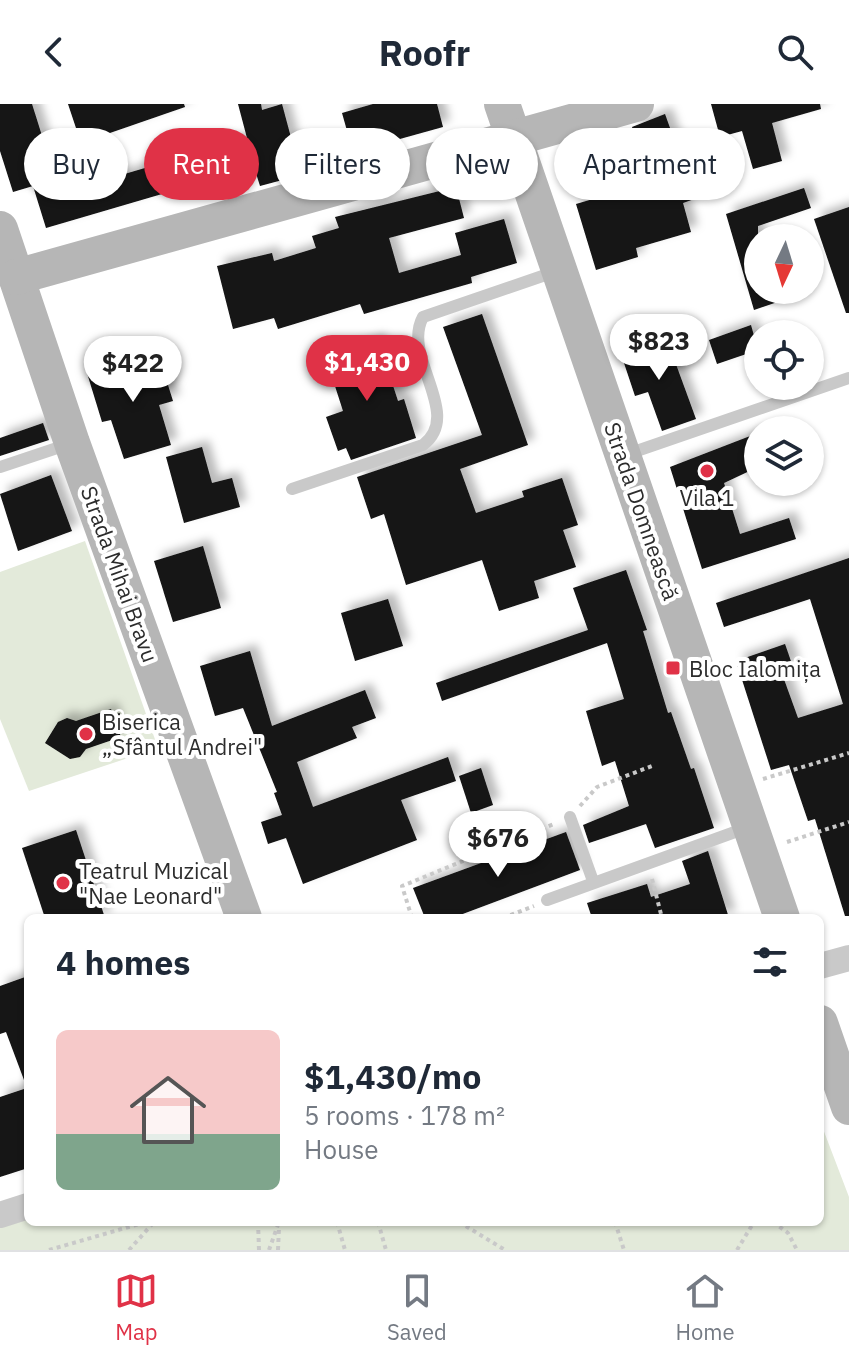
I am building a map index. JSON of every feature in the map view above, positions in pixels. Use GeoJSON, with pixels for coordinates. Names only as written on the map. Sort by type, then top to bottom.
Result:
{"type":"FeatureCollection","features":[{"type":"Feature","properties":{"kind":"street","name":"Strada Domnească"},"geometry":{"type":"LineString","coordinates":[[502,104],[510,128]]}},
{"type":"Feature","properties":{"kind":"street"},"geometry":{"type":"LineString","coordinates":[[538,132],[636,104]]}},
{"type":"Feature","properties":{"kind":"street"},"geometry":{"type":"LineString","coordinates":[[16,277],[426,163]]}},
{"type":"Feature","properties":{"kind":"street","name":"Strada Domnească"},"geometry":{"type":"LineString","coordinates":[[535,200],[781,914]]}},
{"type":"Feature","properties":{"kind":"street","name":"Strada Mihai Bravu"},"geometry":{"type":"LineString","coordinates":[[0,229],[72,443],[243,914]]}},
{"type":"Feature","properties":{"kind":"street"},"geometry":{"type":"LineString","coordinates":[[824,965],[849,958]]}},
{"type":"Feature","properties":{"kind":"street"},"geometry":{"type":"LineString","coordinates":[[824,1035],[849,1107]]}},
{"type":"Feature","properties":{"kind":"street"},"geometry":{"type":"LineString","coordinates":[[0,1215],[24,1207]]}},
{"type":"Feature","properties":{"kind":"lane"},"geometry":{"type":"LineString","coordinates":[[292,489],[423,445],[433,437],[438,427],[437,414],[418,340],[423,317],[559,270]]}},
{"type":"Feature","properties":{"kind":"lane"},"geometry":{"type":"LineString","coordinates":[[623,455],[849,378]]}},
{"type":"Feature","properties":{"kind":"lane"},"geometry":{"type":"LineString","coordinates":[[0,467],[72,443]]}},
{"type":"Feature","properties":{"kind":"lane"},"geometry":{"type":"LineString","coordinates":[[570,817],[593,881]]}},
{"type":"Feature","properties":{"kind":"lane"},"geometry":{"type":"LineString","coordinates":[[547,900],[648,861],[754,839]]}},
{"type":"Feature","properties":{"kind":"path"},"geometry":{"type":"LineString","coordinates":[[736,788],[849,753]]}},
{"type":"Feature","properties":{"kind":"path"},"geometry":{"type":"LineString","coordinates":[[411,914],[402,886],[570,817],[597,787],[652,766]]}},
{"type":"Feature","properties":{"kind":"path"},"geometry":{"type":"LineString","coordinates":[[754,839],[849,822]]}},
{"type":"Feature","properties":{"kind":"path"},"geometry":{"type":"LineString","coordinates":[[648,861],[661,914]]}},
{"type":"Feature","properties":{"kind":"path"},"geometry":{"type":"LineString","coordinates":[[522,914],[547,900]]}},
{"type":"Feature","properties":{"kind":"path"},"geometry":{"type":"LineString","coordinates":[[49,1250],[132,1226]]}},
{"type":"Feature","properties":{"kind":"path"},"geometry":{"type":"LineString","coordinates":[[129,1250],[150,1226]]}},
{"type":"Feature","properties":{"kind":"path"},"geometry":{"type":"LineString","coordinates":[[258,1226],[259,1250]]}},
{"type":"Feature","properties":{"kind":"path"},"geometry":{"type":"LineString","coordinates":[[269,1250],[278,1226]]}},
{"type":"Feature","properties":{"kind":"path"},"geometry":{"type":"LineString","coordinates":[[278,1250],[279,1226]]}},
{"type":"Feature","properties":{"kind":"path"},"geometry":{"type":"LineString","coordinates":[[338,1226],[345,1250]]}},
{"type":"Feature","properties":{"kind":"path"},"geometry":{"type":"LineString","coordinates":[[379,1226],[386,1250]]}},
{"type":"Feature","properties":{"kind":"path"},"geometry":{"type":"LineString","coordinates":[[466,1226],[505,1250]]}},
{"type":"Feature","properties":{"kind":"path"},"geometry":{"type":"LineString","coordinates":[[616,1226],[624,1250]]}},
{"type":"Feature","properties":{"kind":"path"},"geometry":{"type":"LineString","coordinates":[[737,1250],[752,1226]]}},
{"type":"Feature","properties":{"kind":"path"},"geometry":{"type":"LineString","coordinates":[[778,1226],[788,1233],[797,1250]]}},
{"type":"Feature","properties":{"kind":"green space"},"geometry":{"type":"Polygon","coordinates":[[[85,541],[158,748],[29,791],[0,719],[0,572],[85,541]]]}},
{"type":"Feature","properties":{"kind":"green space"},"geometry":{"type":"Polygon","coordinates":[[[824,1131],[849,1197],[849,1250],[0,1250],[0,1219],[24,1212],[24,1226],[824,1226],[824,1131]]]}},
{"type":"Feature","properties":{"kind":"building"},"geometry":{"type":"Polygon","coordinates":[[[0,104],[32,104],[40,128],[24,128],[24,189],[13,192],[0,151],[0,104]]]}},
{"type":"Feature","properties":{"kind":"building"},"geometry":{"type":"Polygon","coordinates":[[[68,104],[184,104],[185,107],[124,128],[76,128],[68,104]]]}},
{"type":"Feature","properties":{"kind":"building"},"geometry":{"type":"Polygon","coordinates":[[[238,104],[261,104],[262,110],[282,104],[288,128],[275,128],[275,182],[260,186],[259,128],[244,128],[238,104]]]}},
{"type":"Feature","properties":{"kind":"building"},"geometry":{"type":"Polygon","coordinates":[[[373,104],[437,104],[443,127],[426,128],[426,132],[410,136],[410,128],[346,128],[342,113],[373,104]]]}},
{"type":"Feature","properties":{"kind":"building"},"geometry":{"type":"Polygon","coordinates":[[[711,104],[820,104],[821,109],[772,123],[782,161],[753,169],[745,141],[745,128],[718,128],[711,104]]]}},
{"type":"Feature","properties":{"kind":"building"},"geometry":{"type":"Polygon","coordinates":[[[665,114],[670,128],[632,128],[665,114]]]}},
{"type":"Feature","properties":{"kind":"building"},"geometry":{"type":"Polygon","coordinates":[[[144,168],[144,199],[46,228],[37,200],[128,200],[128,173],[144,168]]]}},
{"type":"Feature","properties":{"kind":"building"},"geometry":{"type":"Polygon","coordinates":[[[804,188],[811,208],[764,224],[744,224],[744,276],[726,214],[804,188]]]}},
{"type":"Feature","properties":{"kind":"building"},"geometry":{"type":"Polygon","coordinates":[[[426,194],[426,200],[459,200],[464,218],[389,238],[399,273],[461,255],[455,233],[504,219],[517,263],[471,277],[472,283],[364,314],[360,304],[278,329],[274,318],[233,329],[217,266],[272,253],[274,261],[316,248],[312,236],[339,228],[335,217],[426,194]]]}},
{"type":"Feature","properties":{"kind":"building"},"geometry":{"type":"Polygon","coordinates":[[[590,200],[691,200],[683,203],[691,232],[636,248],[638,257],[596,270],[576,204],[590,200]]]}},
{"type":"Feature","properties":{"kind":"building"},"geometry":{"type":"Polygon","coordinates":[[[849,207],[849,313],[846,313],[824,248],[824,224],[816,224],[814,219],[849,207]]]}},
{"type":"Feature","properties":{"kind":"building"},"geometry":{"type":"Polygon","coordinates":[[[752,304],[772,304],[754,310],[752,304]]]}},
{"type":"Feature","properties":{"kind":"building"},"geometry":{"type":"Polygon","coordinates":[[[482,314],[528,445],[460,469],[476,513],[524,497],[522,491],[562,478],[578,525],[563,530],[576,567],[534,581],[539,598],[499,611],[482,560],[406,585],[384,514],[371,519],[357,477],[482,435],[443,327],[482,314]]]}},
{"type":"Feature","properties":{"kind":"building"},"geometry":{"type":"Polygon","coordinates":[[[744,328],[744,355],[717,364],[709,340],[744,328]]]}},
{"type":"Feature","properties":{"kind":"building"},"geometry":{"type":"Polygon","coordinates":[[[666,337],[696,419],[662,431],[648,392],[635,396],[620,351],[666,337]]]}},
{"type":"Feature","properties":{"kind":"building"},"geometry":{"type":"Polygon","coordinates":[[[378,340],[398,401],[404,399],[416,438],[351,460],[346,448],[338,451],[326,417],[343,411],[326,358],[378,340]]]}},
{"type":"Feature","properties":{"kind":"building"},"geometry":{"type":"Polygon","coordinates":[[[146,356],[150,369],[162,366],[173,401],[159,405],[171,445],[124,459],[111,420],[102,422],[87,373],[146,356]]]}},
{"type":"Feature","properties":{"kind":"building"},"geometry":{"type":"Polygon","coordinates":[[[43,423],[49,440],[0,456],[0,438],[43,423]]]}},
{"type":"Feature","properties":{"kind":"building"},"geometry":{"type":"Polygon","coordinates":[[[744,438],[744,474],[724,483],[740,534],[789,518],[796,539],[702,569],[670,467],[744,438]]]}},
{"type":"Feature","properties":{"kind":"building"},"geometry":{"type":"Polygon","coordinates":[[[202,447],[212,483],[232,478],[240,507],[184,523],[166,457],[202,447]]]}},
{"type":"Feature","properties":{"kind":"building"},"geometry":{"type":"Polygon","coordinates":[[[51,475],[72,531],[18,551],[0,494],[51,475]]]}},
{"type":"Feature","properties":{"kind":"building"},"geometry":{"type":"Polygon","coordinates":[[[203,546],[221,608],[173,622],[154,561],[203,546]]]}},
{"type":"Feature","properties":{"kind":"building"},"geometry":{"type":"Polygon","coordinates":[[[849,558],[849,916],[845,916],[815,819],[808,821],[789,765],[771,770],[736,661],[785,644],[793,667],[781,671],[798,718],[843,704],[810,599],[724,627],[716,603],[849,558]]]}},
{"type":"Feature","properties":{"kind":"building"},"geometry":{"type":"Polygon","coordinates":[[[626,570],[647,630],[643,631],[668,713],[671,712],[691,769],[694,768],[714,828],[655,848],[646,824],[589,843],[583,825],[629,806],[615,761],[602,766],[586,711],[624,699],[607,643],[442,701],[436,683],[588,630],[573,588],[626,570]]]}},
{"type":"Feature","properties":{"kind":"building"},"geometry":{"type":"Polygon","coordinates":[[[388,599],[403,646],[355,661],[341,613],[388,599]]]}},
{"type":"Feature","properties":{"kind":"building"},"geometry":{"type":"Polygon","coordinates":[[[250,651],[272,726],[365,690],[376,718],[352,727],[357,738],[297,762],[313,807],[448,757],[456,781],[401,800],[417,840],[303,884],[286,838],[268,844],[261,822],[282,815],[274,793],[277,792],[243,708],[215,716],[200,666],[250,651]]]}},
{"type":"Feature","properties":{"kind":"building","name":"Biserica „Sfântul Andrei\""},"geometry":{"type":"Polygon","coordinates":[[[111,709],[121,737],[86,749],[80,757],[70,759],[45,743],[58,722],[67,718],[76,721],[111,709]]]}},
{"type":"Feature","properties":{"kind":"building"},"geometry":{"type":"Polygon","coordinates":[[[481,768],[493,805],[471,813],[459,776],[481,768]]]}},
{"type":"Feature","properties":{"kind":"building","name":"Teatrul Muzical \"Nae Leonard\""},"geometry":{"type":"Polygon","coordinates":[[[76,830],[104,914],[44,914],[22,848],[76,830]]]}},
{"type":"Feature","properties":{"kind":"building"},"geometry":{"type":"Polygon","coordinates":[[[566,832],[580,870],[463,914],[423,914],[413,888],[566,832]]]}},
{"type":"Feature","properties":{"kind":"building"},"geometry":{"type":"Polygon","coordinates":[[[708,851],[728,914],[591,914],[587,903],[647,884],[651,897],[690,884],[682,861],[708,851]]]}},
{"type":"Feature","properties":{"kind":"building"},"geometry":{"type":"Polygon","coordinates":[[[24,977],[24,1080],[6,1032],[0,1034],[0,986],[24,977]]]}},
{"type":"Feature","properties":{"kind":"building"},"geometry":{"type":"Polygon","coordinates":[[[24,1089],[24,1169],[0,1177],[0,1097],[24,1089]]]}},
{"type":"Feature","properties":{"kind":"place","name":"Vila 1"},"geometry":{"type":"Point","coordinates":[707,471]}},
{"type":"Feature","properties":{"kind":"place","name":"Bloc Ialomița"},"geometry":{"type":"Point","coordinates":[673,668]}},
{"type":"Feature","properties":{"kind":"place","name":"Biserica „Sfântul Andrei\""},"geometry":{"type":"Point","coordinates":[86,734]}},
{"type":"Feature","properties":{"kind":"place","name":"Teatrul Muzical \"Nae Leonard\""},"geometry":{"type":"Point","coordinates":[63,883]}}]}
